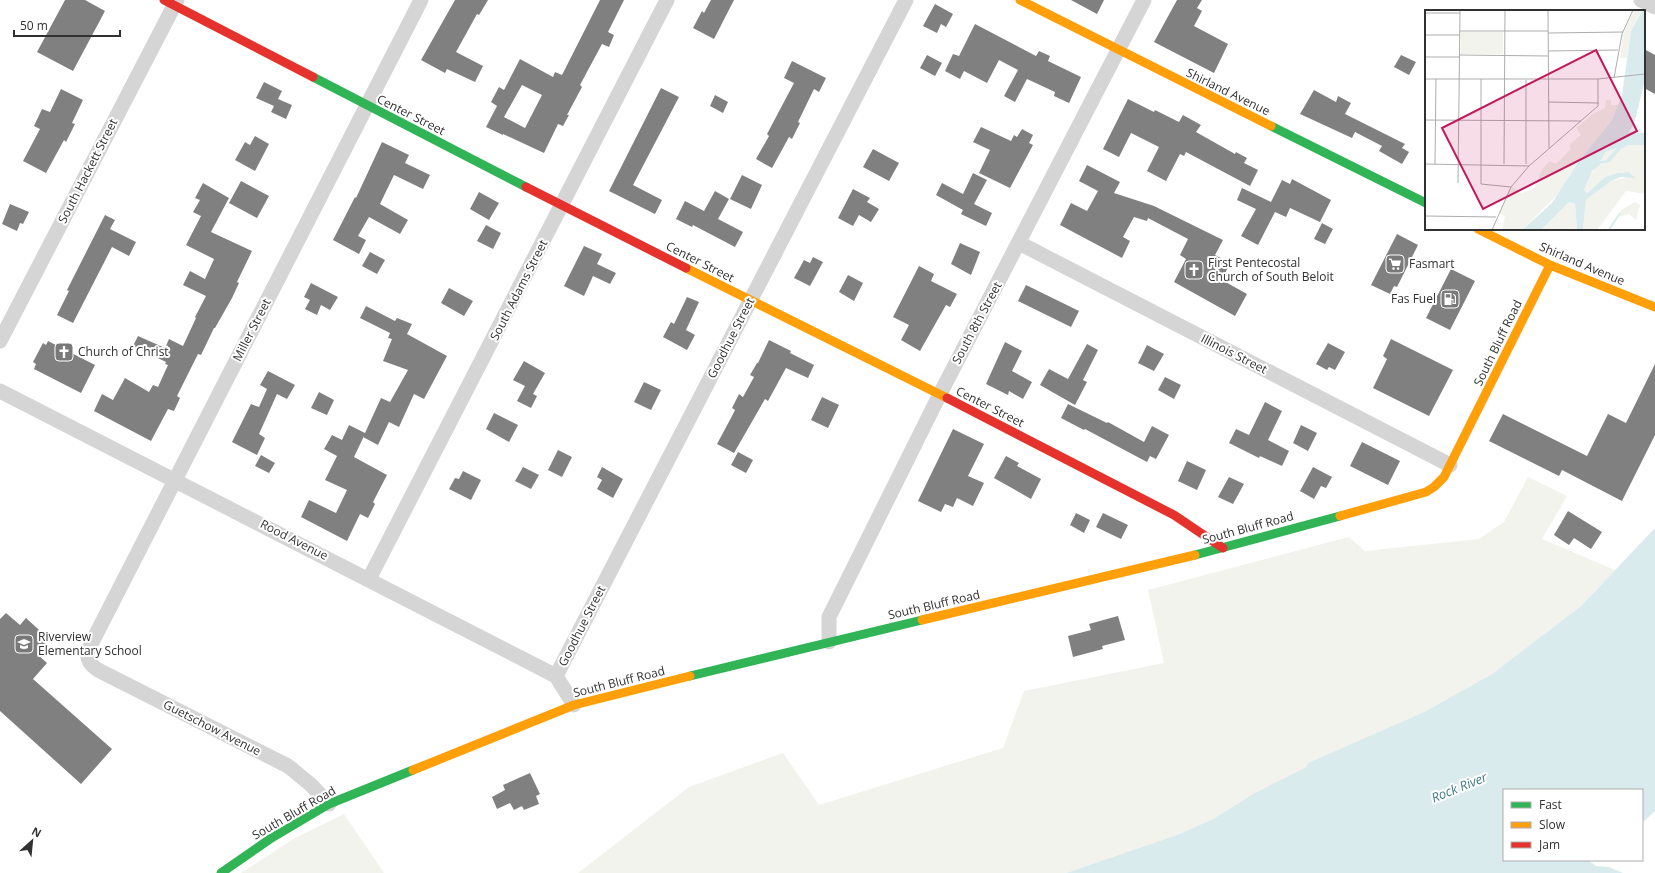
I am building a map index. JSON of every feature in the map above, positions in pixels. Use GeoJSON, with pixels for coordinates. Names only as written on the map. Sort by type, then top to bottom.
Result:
{"type":"FeatureCollection","features":[{"type":"Feature","properties":{"kind":"street","name":"Miller Street"},"geometry":{"type":"LineString","coordinates":[[89,660],[88,650],[421,0]]}},
{"type":"Feature","properties":{"kind":"street","name":"South Adams Street"},"geometry":{"type":"LineString","coordinates":[[369,579],[667,0]]}},
{"type":"Feature","properties":{"kind":"street","name":"Goodhue Street"},"geometry":{"type":"LineString","coordinates":[[556,676],[906,0]]}},
{"type":"Feature","properties":{"kind":"street","name":"Shirland Avenue"},"geometry":{"type":"LineString","coordinates":[[1020,0],[1119,51],[1425,203]]}},
{"type":"Feature","properties":{"kind":"street","name":"South 8th Street"},"geometry":{"type":"LineString","coordinates":[[829,642],[829,617],[940,394],[1119,51],[1144,0]]}},
{"type":"Feature","properties":{"kind":"street"},"geometry":{"type":"LineString","coordinates":[[1641,0],[1655,7]]}},
{"type":"Feature","properties":{"kind":"street","name":"Center Street"},"geometry":{"type":"LineString","coordinates":[[172,2],[367,106],[562,206],[940,394],[1174,515],[1223,548]]}},
{"type":"Feature","properties":{"kind":"street","name":"South Hackett Street"},"geometry":{"type":"LineString","coordinates":[[0,341],[172,2]]}},
{"type":"Feature","properties":{"kind":"street","name":"Shirland Avenue"},"geometry":{"type":"LineString","coordinates":[[1480,230],[1550,265],[1655,307]]}},
{"type":"Feature","properties":{"kind":"street","name":"Illinois Street"},"geometry":{"type":"LineString","coordinates":[[1019,243],[1450,466]]}},
{"type":"Feature","properties":{"kind":"street","name":"South Bluff Road"},"geometry":{"type":"LineString","coordinates":[[221,873],[270,839],[329,804],[574,705],[829,642],[1223,548],[1426,492],[1437,485],[1444,477],[1550,265]]}},
{"type":"Feature","properties":{"kind":"street","name":"Rood Avenue"},"geometry":{"type":"LineString","coordinates":[[0,391],[556,676]]}},
{"type":"Feature","properties":{"kind":"street","name":"Guetschow Avenue"},"geometry":{"type":"LineString","coordinates":[[89,660],[98,670],[288,766],[310,784],[329,804]]}},
{"type":"Feature","properties":{"kind":"street"},"geometry":{"type":"LineString","coordinates":[[556,676],[574,705]]}},
{"type":"Feature","properties":{"kind":"shaded area"},"geometry":{"type":"Polygon","coordinates":[[[1528,477],[1567,496],[1542,539],[1615,570],[1581,606],[1492,674],[1424,712],[1309,763],[1306,767],[1253,794],[1213,819],[1177,835],[1066,873],[578,873],[689,787],[783,753],[819,805],[1003,748],[1024,691],[1164,663],[1148,590],[1349,537],[1365,551],[1479,539],[1504,522],[1528,477]]]}},
{"type":"Feature","properties":{"kind":"shaded area"},"geometry":{"type":"Polygon","coordinates":[[[344,814],[384,873],[241,873],[295,838],[344,814]]]}},
{"type":"Feature","properties":{"kind":"water","name":"Rock River"},"geometry":{"type":"Polygon","coordinates":[[[1655,528],[1655,811],[1643,822],[1643,789],[1503,789],[1503,861],[1589,861],[1596,866],[1609,867],[1623,873],[1066,873],[1177,835],[1213,819],[1253,794],[1306,767],[1308,763],[1424,712],[1492,674],[1581,606],[1655,528]]]}},
{"type":"Feature","properties":{"kind":"building"},"geometry":{"type":"Polygon","coordinates":[[[65,0],[85,0],[105,11],[73,71],[37,52],[65,0]]]}},
{"type":"Feature","properties":{"kind":"building"},"geometry":{"type":"Polygon","coordinates":[[[455,0],[488,0],[479,15],[477,14],[456,52],[483,66],[475,82],[447,69],[445,73],[421,60],[455,0]]]}},
{"type":"Feature","properties":{"kind":"building"},"geometry":{"type":"Polygon","coordinates":[[[600,0],[624,0],[608,32],[614,35],[609,47],[602,44],[580,85],[582,87],[567,115],[569,115],[563,126],[558,124],[544,153],[486,127],[497,106],[491,102],[499,87],[504,90],[520,59],[553,77],[555,72],[562,75],[600,0]],[[522,85],[504,117],[525,128],[542,95],[522,85]]]}},
{"type":"Feature","properties":{"kind":"building"},"geometry":{"type":"Polygon","coordinates":[[[711,0],[734,0],[714,39],[693,28],[702,11],[704,13],[711,0]]]}},
{"type":"Feature","properties":{"kind":"building"},"geometry":{"type":"Polygon","coordinates":[[[1071,0],[1104,0],[1097,14],[1071,0]]]}},
{"type":"Feature","properties":{"kind":"building"},"geometry":{"type":"Polygon","coordinates":[[[1177,0],[1202,0],[1197,8],[1202,11],[1194,26],[1228,44],[1214,73],[1154,42],[1177,0]]]}},
{"type":"Feature","properties":{"kind":"building"},"geometry":{"type":"Polygon","coordinates":[[[935,4],[953,14],[946,27],[941,24],[937,33],[923,26],[935,4]]]}},
{"type":"Feature","properties":{"kind":"building"},"geometry":{"type":"Polygon","coordinates":[[[975,24],[1036,56],[1039,51],[1050,56],[1048,61],[1081,77],[1069,103],[1054,96],[1055,92],[1027,79],[1015,102],[1004,96],[1018,70],[999,60],[987,83],[964,71],[960,79],[945,71],[953,54],[959,56],[975,24]]]}},
{"type":"Feature","properties":{"kind":"building"},"geometry":{"type":"Polygon","coordinates":[[[1645,50],[1655,55],[1655,94],[1645,89],[1645,50]]]}},
{"type":"Feature","properties":{"kind":"building"},"geometry":{"type":"Polygon","coordinates":[[[927,55],[942,63],[935,76],[920,68],[927,55]]]}},
{"type":"Feature","properties":{"kind":"building"},"geometry":{"type":"Polygon","coordinates":[[[1401,55],[1416,62],[1409,75],[1394,67],[1401,55]]]}},
{"type":"Feature","properties":{"kind":"building"},"geometry":{"type":"Polygon","coordinates":[[[792,61],[826,78],[819,92],[814,89],[798,122],[800,123],[792,139],[789,137],[772,168],[756,159],[769,136],[767,134],[794,83],[784,78],[792,61]]]}},
{"type":"Feature","properties":{"kind":"building"},"geometry":{"type":"Polygon","coordinates":[[[264,82],[282,91],[278,99],[292,105],[286,119],[271,112],[274,106],[256,98],[264,82]]]}},
{"type":"Feature","properties":{"kind":"building"},"geometry":{"type":"Polygon","coordinates":[[[661,88],[679,97],[633,185],[662,200],[655,214],[609,191],[661,88]]]}},
{"type":"Feature","properties":{"kind":"building"},"geometry":{"type":"Polygon","coordinates":[[[61,89],[83,100],[72,123],[75,124],[66,142],[64,140],[46,173],[23,161],[40,129],[34,126],[42,109],[50,112],[61,89]]]}},
{"type":"Feature","properties":{"kind":"building"},"geometry":{"type":"Polygon","coordinates":[[[1314,90],[1336,102],[1338,96],[1351,103],[1345,114],[1405,144],[1402,148],[1409,152],[1402,164],[1379,151],[1382,146],[1355,132],[1352,138],[1300,114],[1314,90]]]}},
{"type":"Feature","properties":{"kind":"building"},"geometry":{"type":"Polygon","coordinates":[[[715,95],[728,102],[723,113],[710,106],[715,95]]]}},
{"type":"Feature","properties":{"kind":"building"},"geometry":{"type":"Polygon","coordinates":[[[1128,99],[1179,122],[1183,115],[1201,125],[1196,132],[1235,154],[1236,152],[1247,158],[1244,163],[1258,170],[1250,186],[1186,152],[1184,156],[1180,154],[1166,181],[1147,171],[1159,147],[1131,133],[1119,157],[1103,149],[1128,99]]]}},
{"type":"Feature","properties":{"kind":"building"},"geometry":{"type":"Polygon","coordinates":[[[981,127],[1011,141],[1014,135],[1017,137],[1022,129],[1033,135],[1029,143],[1033,145],[1010,188],[979,173],[990,150],[973,142],[981,127]]]}},
{"type":"Feature","properties":{"kind":"building"},"geometry":{"type":"Polygon","coordinates":[[[255,136],[269,144],[255,171],[235,160],[245,142],[250,145],[255,136]]]}},
{"type":"Feature","properties":{"kind":"building"},"geometry":{"type":"Polygon","coordinates":[[[382,142],[409,155],[405,163],[430,175],[423,189],[394,175],[380,204],[408,220],[400,234],[369,217],[358,236],[366,240],[359,254],[333,240],[355,197],[356,198],[382,142]]]}},
{"type":"Feature","properties":{"kind":"building"},"geometry":{"type":"Polygon","coordinates":[[[873,149],[899,163],[889,181],[863,167],[873,149]]]}},
{"type":"Feature","properties":{"kind":"building"},"geometry":{"type":"Polygon","coordinates":[[[1087,165],[1120,182],[1114,193],[1154,206],[1223,240],[1215,255],[1230,263],[1222,280],[1247,294],[1235,316],[1174,282],[1186,259],[1180,255],[1188,239],[1148,218],[1147,221],[1134,217],[1123,237],[1130,241],[1122,258],[1060,225],[1071,203],[1087,211],[1098,191],[1079,181],[1087,165]]]}},
{"type":"Feature","properties":{"kind":"building"},"geometry":{"type":"Polygon","coordinates":[[[973,173],[987,180],[974,204],[992,213],[986,226],[961,214],[963,210],[936,195],[942,183],[963,194],[973,173]]]}},
{"type":"Feature","properties":{"kind":"building"},"geometry":{"type":"Polygon","coordinates":[[[742,175],[762,185],[751,209],[730,199],[742,175]]]}},
{"type":"Feature","properties":{"kind":"building"},"geometry":{"type":"Polygon","coordinates":[[[1292,179],[1331,200],[1320,222],[1290,208],[1286,217],[1275,212],[1258,245],[1241,236],[1256,209],[1237,200],[1242,188],[1271,202],[1282,180],[1290,184],[1292,179]]]}},
{"type":"Feature","properties":{"kind":"building"},"geometry":{"type":"Polygon","coordinates":[[[241,181],[269,196],[257,218],[229,203],[241,181]]]}},
{"type":"Feature","properties":{"kind":"building"},"geometry":{"type":"Polygon","coordinates":[[[203,183],[229,198],[211,232],[252,251],[237,282],[239,283],[232,298],[214,328],[201,355],[198,354],[177,396],[180,398],[174,411],[168,409],[151,441],[94,411],[102,394],[113,400],[125,378],[149,392],[153,385],[158,387],[168,365],[165,364],[166,362],[133,346],[138,336],[165,348],[169,339],[183,346],[196,318],[195,317],[206,296],[183,285],[190,271],[205,279],[214,259],[186,245],[201,216],[193,212],[200,200],[195,198],[203,183]]]}},
{"type":"Feature","properties":{"kind":"building"},"geometry":{"type":"Polygon","coordinates":[[[853,189],[870,198],[867,202],[879,209],[871,222],[859,215],[853,226],[838,218],[853,189]]]}},
{"type":"Feature","properties":{"kind":"building"},"geometry":{"type":"Polygon","coordinates":[[[715,191],[729,199],[718,219],[743,232],[735,247],[693,225],[692,227],[676,219],[685,201],[704,211],[715,191]]]}},
{"type":"Feature","properties":{"kind":"building"},"geometry":{"type":"Polygon","coordinates":[[[479,192],[499,203],[489,220],[470,209],[479,192]]]}},
{"type":"Feature","properties":{"kind":"building"},"geometry":{"type":"Polygon","coordinates":[[[10,204],[29,212],[23,224],[20,223],[17,231],[2,224],[10,204]]]}},
{"type":"Feature","properties":{"kind":"building"},"geometry":{"type":"Polygon","coordinates":[[[105,215],[115,220],[110,229],[136,242],[129,256],[112,247],[73,323],[57,315],[69,291],[67,290],[105,215]]]}},
{"type":"Feature","properties":{"kind":"building"},"geometry":{"type":"Polygon","coordinates":[[[1322,223],[1333,229],[1325,244],[1314,239],[1322,223]]]}},
{"type":"Feature","properties":{"kind":"building"},"geometry":{"type":"Polygon","coordinates":[[[486,225],[501,233],[493,249],[477,241],[486,225]]]}},
{"type":"Feature","properties":{"kind":"building","name":"Fasmart"},"geometry":{"type":"Polygon","coordinates":[[[1397,234],[1418,245],[1397,287],[1394,286],[1390,294],[1371,285],[1397,234]]]}},
{"type":"Feature","properties":{"kind":"building"},"geometry":{"type":"Polygon","coordinates":[[[960,243],[980,252],[971,275],[951,264],[960,243]]]}},
{"type":"Feature","properties":{"kind":"building"},"geometry":{"type":"Polygon","coordinates":[[[584,246],[602,254],[597,264],[616,273],[610,284],[593,276],[584,296],[564,286],[584,246]]]}},
{"type":"Feature","properties":{"kind":"building"},"geometry":{"type":"Polygon","coordinates":[[[370,252],[385,260],[377,274],[362,266],[370,252]]]}},
{"type":"Feature","properties":{"kind":"building"},"geometry":{"type":"Polygon","coordinates":[[[813,257],[823,262],[810,286],[794,278],[804,260],[810,263],[813,257]]]}},
{"type":"Feature","properties":{"kind":"building"},"geometry":{"type":"Polygon","coordinates":[[[919,266],[934,274],[931,281],[957,294],[950,307],[946,305],[920,351],[901,340],[909,325],[893,317],[919,266]]]}},
{"type":"Feature","properties":{"kind":"building","name":"Fas Fuel"},"geometry":{"type":"Polygon","coordinates":[[[1451,269],[1475,281],[1450,330],[1426,318],[1451,269]]]}},
{"type":"Feature","properties":{"kind":"building"},"geometry":{"type":"Polygon","coordinates":[[[848,275],[863,283],[854,301],[839,292],[848,275]]]}},
{"type":"Feature","properties":{"kind":"building"},"geometry":{"type":"Polygon","coordinates":[[[311,283],[338,297],[330,310],[321,305],[317,315],[305,309],[310,300],[304,297],[311,283]]]}},
{"type":"Feature","properties":{"kind":"building"},"geometry":{"type":"Polygon","coordinates":[[[1026,285],[1079,311],[1071,327],[1018,301],[1026,285]]]}},
{"type":"Feature","properties":{"kind":"building"},"geometry":{"type":"Polygon","coordinates":[[[449,288],[473,301],[464,316],[441,303],[449,288]]]}},
{"type":"Feature","properties":{"kind":"building"},"geometry":{"type":"Polygon","coordinates":[[[687,297],[699,302],[686,330],[695,335],[687,350],[663,337],[671,322],[674,324],[687,297]]]}},
{"type":"Feature","properties":{"kind":"building"},"geometry":{"type":"Polygon","coordinates":[[[366,306],[395,321],[397,318],[412,324],[407,334],[447,356],[424,399],[414,394],[399,427],[389,422],[378,445],[363,437],[354,457],[387,475],[373,502],[375,504],[368,518],[360,514],[347,541],[301,517],[309,500],[336,513],[347,490],[325,480],[337,456],[324,449],[332,435],[342,440],[349,425],[365,433],[381,398],[390,402],[408,370],[383,361],[392,339],[388,338],[390,333],[360,318],[366,306]]]}},
{"type":"Feature","properties":{"kind":"building"},"geometry":{"type":"Polygon","coordinates":[[[1391,339],[1453,370],[1429,416],[1373,388],[1387,359],[1383,356],[1391,339]]]}},
{"type":"Feature","properties":{"kind":"building"},"geometry":{"type":"Polygon","coordinates":[[[769,340],[814,365],[808,378],[786,368],[768,401],[765,399],[734,453],[717,444],[735,410],[732,408],[739,394],[743,397],[754,377],[750,375],[758,363],[769,340]]]}},
{"type":"Feature","properties":{"kind":"building"},"geometry":{"type":"Polygon","coordinates":[[[48,341],[95,365],[81,393],[34,369],[36,364],[33,362],[43,343],[46,345],[48,341]]]}},
{"type":"Feature","properties":{"kind":"building"},"geometry":{"type":"Polygon","coordinates":[[[1005,342],[1022,351],[1012,371],[1032,382],[1023,399],[1009,391],[1008,395],[986,384],[1005,342]]]}},
{"type":"Feature","properties":{"kind":"building"},"geometry":{"type":"Polygon","coordinates":[[[1328,343],[1345,352],[1335,370],[1329,367],[1327,370],[1316,364],[1328,343]]]}},
{"type":"Feature","properties":{"kind":"building"},"geometry":{"type":"Polygon","coordinates":[[[1087,344],[1098,350],[1083,380],[1087,382],[1075,405],[1040,385],[1049,369],[1068,379],[1087,344]]]}},
{"type":"Feature","properties":{"kind":"building"},"geometry":{"type":"Polygon","coordinates":[[[1147,345],[1164,354],[1154,371],[1138,363],[1147,345]]]}},
{"type":"Feature","properties":{"kind":"building"},"geometry":{"type":"Polygon","coordinates":[[[524,361],[545,373],[533,394],[537,396],[531,408],[517,401],[525,386],[513,380],[524,361]]]}},
{"type":"Feature","properties":{"kind":"building"},"geometry":{"type":"Polygon","coordinates":[[[1655,364],[1655,435],[1622,501],[1562,470],[1559,476],[1489,441],[1503,414],[1587,456],[1608,414],[1626,423],[1655,364]]]}},
{"type":"Feature","properties":{"kind":"building"},"geometry":{"type":"Polygon","coordinates":[[[268,371],[295,385],[287,399],[277,394],[259,434],[265,438],[257,455],[232,442],[251,404],[259,407],[267,389],[260,385],[268,371]]]}},
{"type":"Feature","properties":{"kind":"building"},"geometry":{"type":"Polygon","coordinates":[[[1165,377],[1181,385],[1174,399],[1158,390],[1165,377]]]}},
{"type":"Feature","properties":{"kind":"building"},"geometry":{"type":"Polygon","coordinates":[[[644,382],[661,390],[651,410],[634,402],[644,382]]]}},
{"type":"Feature","properties":{"kind":"building"},"geometry":{"type":"Polygon","coordinates":[[[319,392],[334,400],[327,415],[311,408],[319,392]]]}},
{"type":"Feature","properties":{"kind":"building"},"geometry":{"type":"Polygon","coordinates":[[[822,397],[839,405],[828,428],[811,420],[822,397]]]}},
{"type":"Feature","properties":{"kind":"building"},"geometry":{"type":"Polygon","coordinates":[[[1265,402],[1282,411],[1268,440],[1289,451],[1282,466],[1260,456],[1259,458],[1229,443],[1236,429],[1249,435],[1265,402]]]}},
{"type":"Feature","properties":{"kind":"building"},"geometry":{"type":"Polygon","coordinates":[[[1068,404],[1107,423],[1108,422],[1144,442],[1152,426],[1169,435],[1156,459],[1150,456],[1147,462],[1061,418],[1068,404]]]}},
{"type":"Feature","properties":{"kind":"building"},"geometry":{"type":"Polygon","coordinates":[[[494,413],[518,425],[509,442],[486,429],[494,413]]]}},
{"type":"Feature","properties":{"kind":"building"},"geometry":{"type":"Polygon","coordinates":[[[1301,425],[1317,433],[1308,451],[1293,443],[1301,425]]]}},
{"type":"Feature","properties":{"kind":"building"},"geometry":{"type":"Polygon","coordinates":[[[953,429],[984,444],[968,476],[984,483],[973,506],[957,498],[953,507],[945,504],[941,512],[918,501],[953,429]]]}},
{"type":"Feature","properties":{"kind":"building"},"geometry":{"type":"Polygon","coordinates":[[[1362,442],[1400,461],[1388,485],[1350,466],[1362,442]]]}},
{"type":"Feature","properties":{"kind":"building"},"geometry":{"type":"Polygon","coordinates":[[[558,450],[572,457],[562,477],[548,470],[558,450]]]}},
{"type":"Feature","properties":{"kind":"building"},"geometry":{"type":"Polygon","coordinates":[[[738,452],[753,460],[746,473],[731,465],[738,452]]]}},
{"type":"Feature","properties":{"kind":"building"},"geometry":{"type":"Polygon","coordinates":[[[261,455],[275,463],[269,473],[255,466],[261,455]]]}},
{"type":"Feature","properties":{"kind":"building"},"geometry":{"type":"Polygon","coordinates":[[[1006,456],[1019,463],[1017,466],[1041,479],[1031,499],[994,478],[1006,456]]]}},
{"type":"Feature","properties":{"kind":"building"},"geometry":{"type":"Polygon","coordinates":[[[1187,461],[1206,470],[1197,490],[1178,481],[1187,461]]]}},
{"type":"Feature","properties":{"kind":"building"},"geometry":{"type":"Polygon","coordinates":[[[523,467],[539,475],[531,489],[515,481],[523,467]]]}},
{"type":"Feature","properties":{"kind":"building"},"geometry":{"type":"Polygon","coordinates":[[[602,467],[623,479],[613,498],[597,489],[602,480],[597,477],[602,467]]]}},
{"type":"Feature","properties":{"kind":"building"},"geometry":{"type":"Polygon","coordinates":[[[1313,467],[1332,477],[1326,488],[1321,486],[1314,499],[1300,491],[1313,467]]]}},
{"type":"Feature","properties":{"kind":"building"},"geometry":{"type":"Polygon","coordinates":[[[463,471],[481,480],[471,500],[449,489],[455,478],[459,479],[463,471]]]}},
{"type":"Feature","properties":{"kind":"building"},"geometry":{"type":"Polygon","coordinates":[[[1229,477],[1244,484],[1233,504],[1218,497],[1229,477]]]}},
{"type":"Feature","properties":{"kind":"building"},"geometry":{"type":"Polygon","coordinates":[[[1568,511],[1602,532],[1591,549],[1574,538],[1569,545],[1554,535],[1568,511]]]}},
{"type":"Feature","properties":{"kind":"building"},"geometry":{"type":"Polygon","coordinates":[[[1076,513],[1090,520],[1084,533],[1070,525],[1076,513]]]}},
{"type":"Feature","properties":{"kind":"building"},"geometry":{"type":"Polygon","coordinates":[[[1103,513],[1128,525],[1121,539],[1096,527],[1103,513]]]}},
{"type":"Feature","properties":{"kind":"building"},"geometry":{"type":"Polygon","coordinates":[[[6,613],[20,625],[26,618],[50,640],[37,654],[47,663],[33,679],[112,749],[81,784],[0,711],[0,619],[6,613]]]}},
{"type":"Feature","properties":{"kind":"building"},"geometry":{"type":"Polygon","coordinates":[[[1118,616],[1125,640],[1102,646],[1103,649],[1073,657],[1068,636],[1091,630],[1089,624],[1118,616]]]}},
{"type":"Feature","properties":{"kind":"building"},"geometry":{"type":"Polygon","coordinates":[[[530,773],[540,794],[536,796],[539,804],[524,810],[522,806],[514,810],[510,803],[497,809],[492,797],[505,790],[503,785],[530,773]]]}},
{"type":"Feature","properties":{"kind":"traffic: fast"},"geometry":{"type":"LineString","coordinates":[[313,77],[526,187]]}},
{"type":"Feature","properties":{"kind":"traffic: fast"},"geometry":{"type":"LineString","coordinates":[[1271,126],[1425,203]]}},
{"type":"Feature","properties":{"kind":"traffic: fast"},"geometry":{"type":"LineString","coordinates":[[1195,555],[1340,516]]}},
{"type":"Feature","properties":{"kind":"traffic: fast"},"geometry":{"type":"LineString","coordinates":[[690,676],[922,620]]}},
{"type":"Feature","properties":{"kind":"traffic: fast"},"geometry":{"type":"LineString","coordinates":[[221,873],[270,839],[329,804],[413,770]]}},
{"type":"Feature","properties":{"kind":"traffic: slow"},"geometry":{"type":"LineString","coordinates":[[1020,0],[1271,126]]}},
{"type":"Feature","properties":{"kind":"traffic: slow"},"geometry":{"type":"LineString","coordinates":[[1480,230],[1550,265],[1655,307]]}},
{"type":"Feature","properties":{"kind":"traffic: slow"},"geometry":{"type":"LineString","coordinates":[[1340,516],[1426,492],[1434,487],[1444,477],[1550,265]]}},
{"type":"Feature","properties":{"kind":"traffic: slow"},"geometry":{"type":"LineString","coordinates":[[686,268],[947,398]]}},
{"type":"Feature","properties":{"kind":"traffic: slow"},"geometry":{"type":"LineString","coordinates":[[922,620],[1195,555]]}},
{"type":"Feature","properties":{"kind":"traffic: slow"},"geometry":{"type":"LineString","coordinates":[[413,770],[574,705],[690,676]]}},
{"type":"Feature","properties":{"kind":"traffic: jam"},"geometry":{"type":"LineString","coordinates":[[164,0],[313,77]]}},
{"type":"Feature","properties":{"kind":"traffic: jam"},"geometry":{"type":"LineString","coordinates":[[526,187],[686,268]]}},
{"type":"Feature","properties":{"kind":"traffic: jam"},"geometry":{"type":"LineString","coordinates":[[947,398],[1174,515],[1223,548]]}},
{"type":"Feature","properties":{"kind":"place","name":"Fasmart"},"geometry":{"type":"Point","coordinates":[1395,264]}},
{"type":"Feature","properties":{"kind":"place","name":"First Pentecostal Church of South Beloit"},"geometry":{"type":"Point","coordinates":[1194,270]}},
{"type":"Feature","properties":{"kind":"place","name":"Fas Fuel"},"geometry":{"type":"Point","coordinates":[1450,299]}},
{"type":"Feature","properties":{"kind":"place","name":"Church of Christ"},"geometry":{"type":"Point","coordinates":[64,352]}},
{"type":"Feature","properties":{"kind":"place","name":"Riverview Elementary School"},"geometry":{"type":"Point","coordinates":[24,644]}}]}
